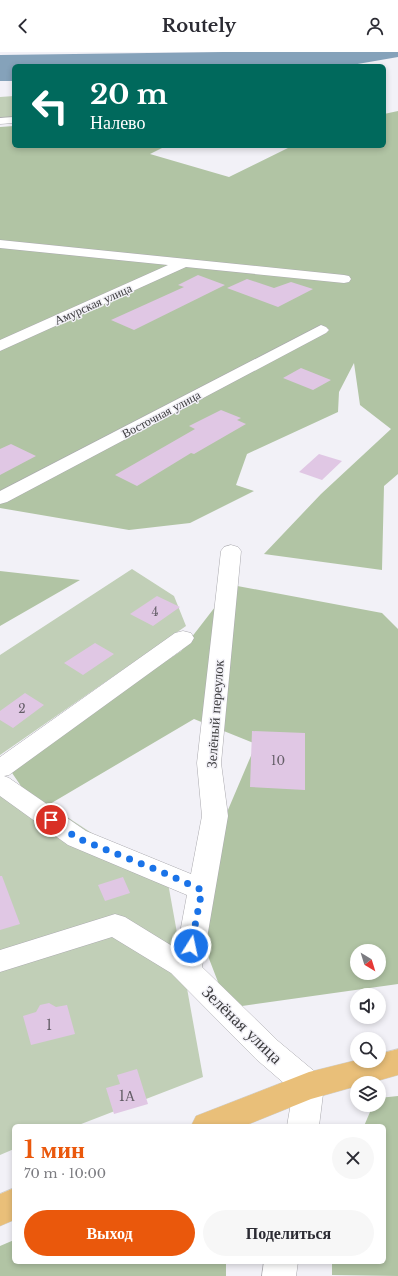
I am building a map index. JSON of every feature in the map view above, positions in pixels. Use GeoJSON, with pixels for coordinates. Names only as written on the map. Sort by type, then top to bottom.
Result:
{"type":"FeatureCollection","features":[{"type":"Feature","properties":{"kind":"main road"},"geometry":{"type":"LineString","coordinates":[[212,1124],[309,1086],[398,1062]]}},
{"type":"Feature","properties":{"kind":"main road"},"geometry":{"type":"LineString","coordinates":[[0,1210],[12,1205]]}},
{"type":"Feature","properties":{"kind":"street"},"geometry":{"type":"LineString","coordinates":[[0,121],[12,120]]}},
{"type":"Feature","properties":{"kind":"street"},"geometry":{"type":"LineString","coordinates":[[0,244],[344,279]]}},
{"type":"Feature","properties":{"kind":"street","name":"Амурская улица"},"geometry":{"type":"LineString","coordinates":[[0,346],[185,263]]}},
{"type":"Feature","properties":{"kind":"street","name":"Восточная улица"},"geometry":{"type":"LineString","coordinates":[[0,498],[321,330]]}},
{"type":"Feature","properties":{"kind":"street","name":"Зелёный переулок"},"geometry":{"type":"LineString","coordinates":[[187,970],[215,816],[209,763],[230,552]]}},
{"type":"Feature","properties":{"kind":"street"},"geometry":{"type":"LineString","coordinates":[[0,769],[183,638]]}},
{"type":"Feature","properties":{"kind":"street"},"geometry":{"type":"LineString","coordinates":[[0,784],[77,838],[162,872],[202,890]]}},
{"type":"Feature","properties":{"kind":"street","name":"Зелёная улица"},"geometry":{"type":"LineString","coordinates":[[0,961],[115,925],[181,965],[267,1050],[309,1086]]}},
{"type":"Feature","properties":{"kind":"street"},"geometry":{"type":"LineString","coordinates":[[303,1124],[309,1086]]}},
{"type":"Feature","properties":{"kind":"street"},"geometry":{"type":"LineString","coordinates":[[279,1276],[281,1264]]}},
{"type":"Feature","properties":{"kind":"green space"},"geometry":{"type":"Polygon","coordinates":[[[12,96],[12,121],[0,122],[0,97],[12,96]]]}},
{"type":"Feature","properties":{"kind":"green space"},"geometry":{"type":"Polygon","coordinates":[[[398,111],[398,474],[384,486],[382,570],[264,554],[321,494],[391,429],[360,405],[354,363],[339,392],[338,412],[247,454],[236,485],[254,491],[190,523],[129,530],[0,508],[0,127],[12,126],[12,148],[162,148],[150,154],[229,177],[288,148],[386,148],[386,114],[398,111]]]}},
{"type":"Feature","properties":{"kind":"green space"},"geometry":{"type":"Polygon","coordinates":[[[132,569],[174,596],[186,626],[0,755],[0,655],[132,569]]]}},
{"type":"Feature","properties":{"kind":"green space"},"geometry":{"type":"Polygon","coordinates":[[[0,571],[80,580],[0,626],[0,571]]]}},
{"type":"Feature","properties":{"kind":"green space"},"geometry":{"type":"Polygon","coordinates":[[[232,585],[382,613],[398,629],[398,984],[370,988],[350,988],[350,991],[228,1008],[188,904],[256,744],[194,719],[38,811],[8,767],[181,651],[232,585]]]}},
{"type":"Feature","properties":{"kind":"green space"},"geometry":{"type":"Polygon","coordinates":[[[0,773],[168,883],[203,1077],[81,1124],[12,1124],[12,1150],[0,1155],[0,773]]]}},
{"type":"Feature","properties":{"kind":"green space"},"geometry":{"type":"Polygon","coordinates":[[[398,1096],[398,1276],[332,1275],[332,1264],[386,1264],[386,1124],[365,1124],[370,1112],[386,1112],[386,1097],[398,1096]]]}},
{"type":"Feature","properties":{"kind":"green space"},"geometry":{"type":"Polygon","coordinates":[[[12,1241],[12,1264],[226,1264],[226,1276],[0,1276],[0,1246],[12,1241]]]}},
{"type":"Feature","properties":{"kind":"water"},"geometry":{"type":"Polygon","coordinates":[[[223,52],[398,52],[398,57],[358,64],[12,64],[12,81],[0,81],[0,55],[223,52]]]}},
{"type":"Feature","properties":{"kind":"building"},"geometry":{"type":"Polygon","coordinates":[[[198,275],[225,285],[134,330],[111,320],[184,287],[178,285],[198,275]]]}},
{"type":"Feature","properties":{"kind":"building"},"geometry":{"type":"Polygon","coordinates":[[[247,279],[274,288],[291,282],[313,289],[278,307],[227,288],[247,279]]]}},
{"type":"Feature","properties":{"kind":"building"},"geometry":{"type":"Polygon","coordinates":[[[301,368],[331,380],[313,390],[283,378],[301,368]]]}},
{"type":"Feature","properties":{"kind":"building"},"geometry":{"type":"Polygon","coordinates":[[[221,410],[241,418],[237,420],[246,424],[194,454],[191,453],[137,486],[115,475],[195,429],[189,426],[221,410]]]}},
{"type":"Feature","properties":{"kind":"building"},"geometry":{"type":"Polygon","coordinates":[[[11,444],[36,456],[0,475],[0,449],[11,444]]]}},
{"type":"Feature","properties":{"kind":"building"},"geometry":{"type":"Polygon","coordinates":[[[319,454],[342,461],[322,480],[299,472],[319,454]]]}},
{"type":"Feature","properties":{"kind":"building"},"geometry":{"type":"Polygon","coordinates":[[[157,596],[180,607],[153,626],[130,614],[157,596]]]}},
{"type":"Feature","properties":{"kind":"building"},"geometry":{"type":"Polygon","coordinates":[[[95,643],[114,654],[83,675],[64,663],[95,643]]]}},
{"type":"Feature","properties":{"kind":"building"},"geometry":{"type":"Polygon","coordinates":[[[25,693],[44,705],[13,728],[0,720],[0,711],[25,693]]]}},
{"type":"Feature","properties":{"kind":"building"},"geometry":{"type":"Polygon","coordinates":[[[252,731],[305,733],[305,790],[250,787],[252,731]]]}},
{"type":"Feature","properties":{"kind":"building"},"geometry":{"type":"Polygon","coordinates":[[[0,876],[2,876],[20,924],[0,930],[0,876]]]}},
{"type":"Feature","properties":{"kind":"building"},"geometry":{"type":"Polygon","coordinates":[[[123,877],[130,893],[105,901],[98,885],[123,877]]]}},
{"type":"Feature","properties":{"kind":"building"},"geometry":{"type":"Polygon","coordinates":[[[49,1003],[56,1007],[67,1005],[75,1034],[31,1045],[23,1016],[36,1012],[40,1005],[49,1003]]]}},
{"type":"Feature","properties":{"kind":"building"},"geometry":{"type":"Polygon","coordinates":[[[137,1069],[148,1104],[114,1114],[106,1088],[120,1084],[117,1075],[137,1069]]]}},
{"type":"Feature","properties":{"kind":"route"},"geometry":{"type":"LineString","coordinates":[[51,820],[77,838],[162,872],[202,890],[191,946]]}}]}
